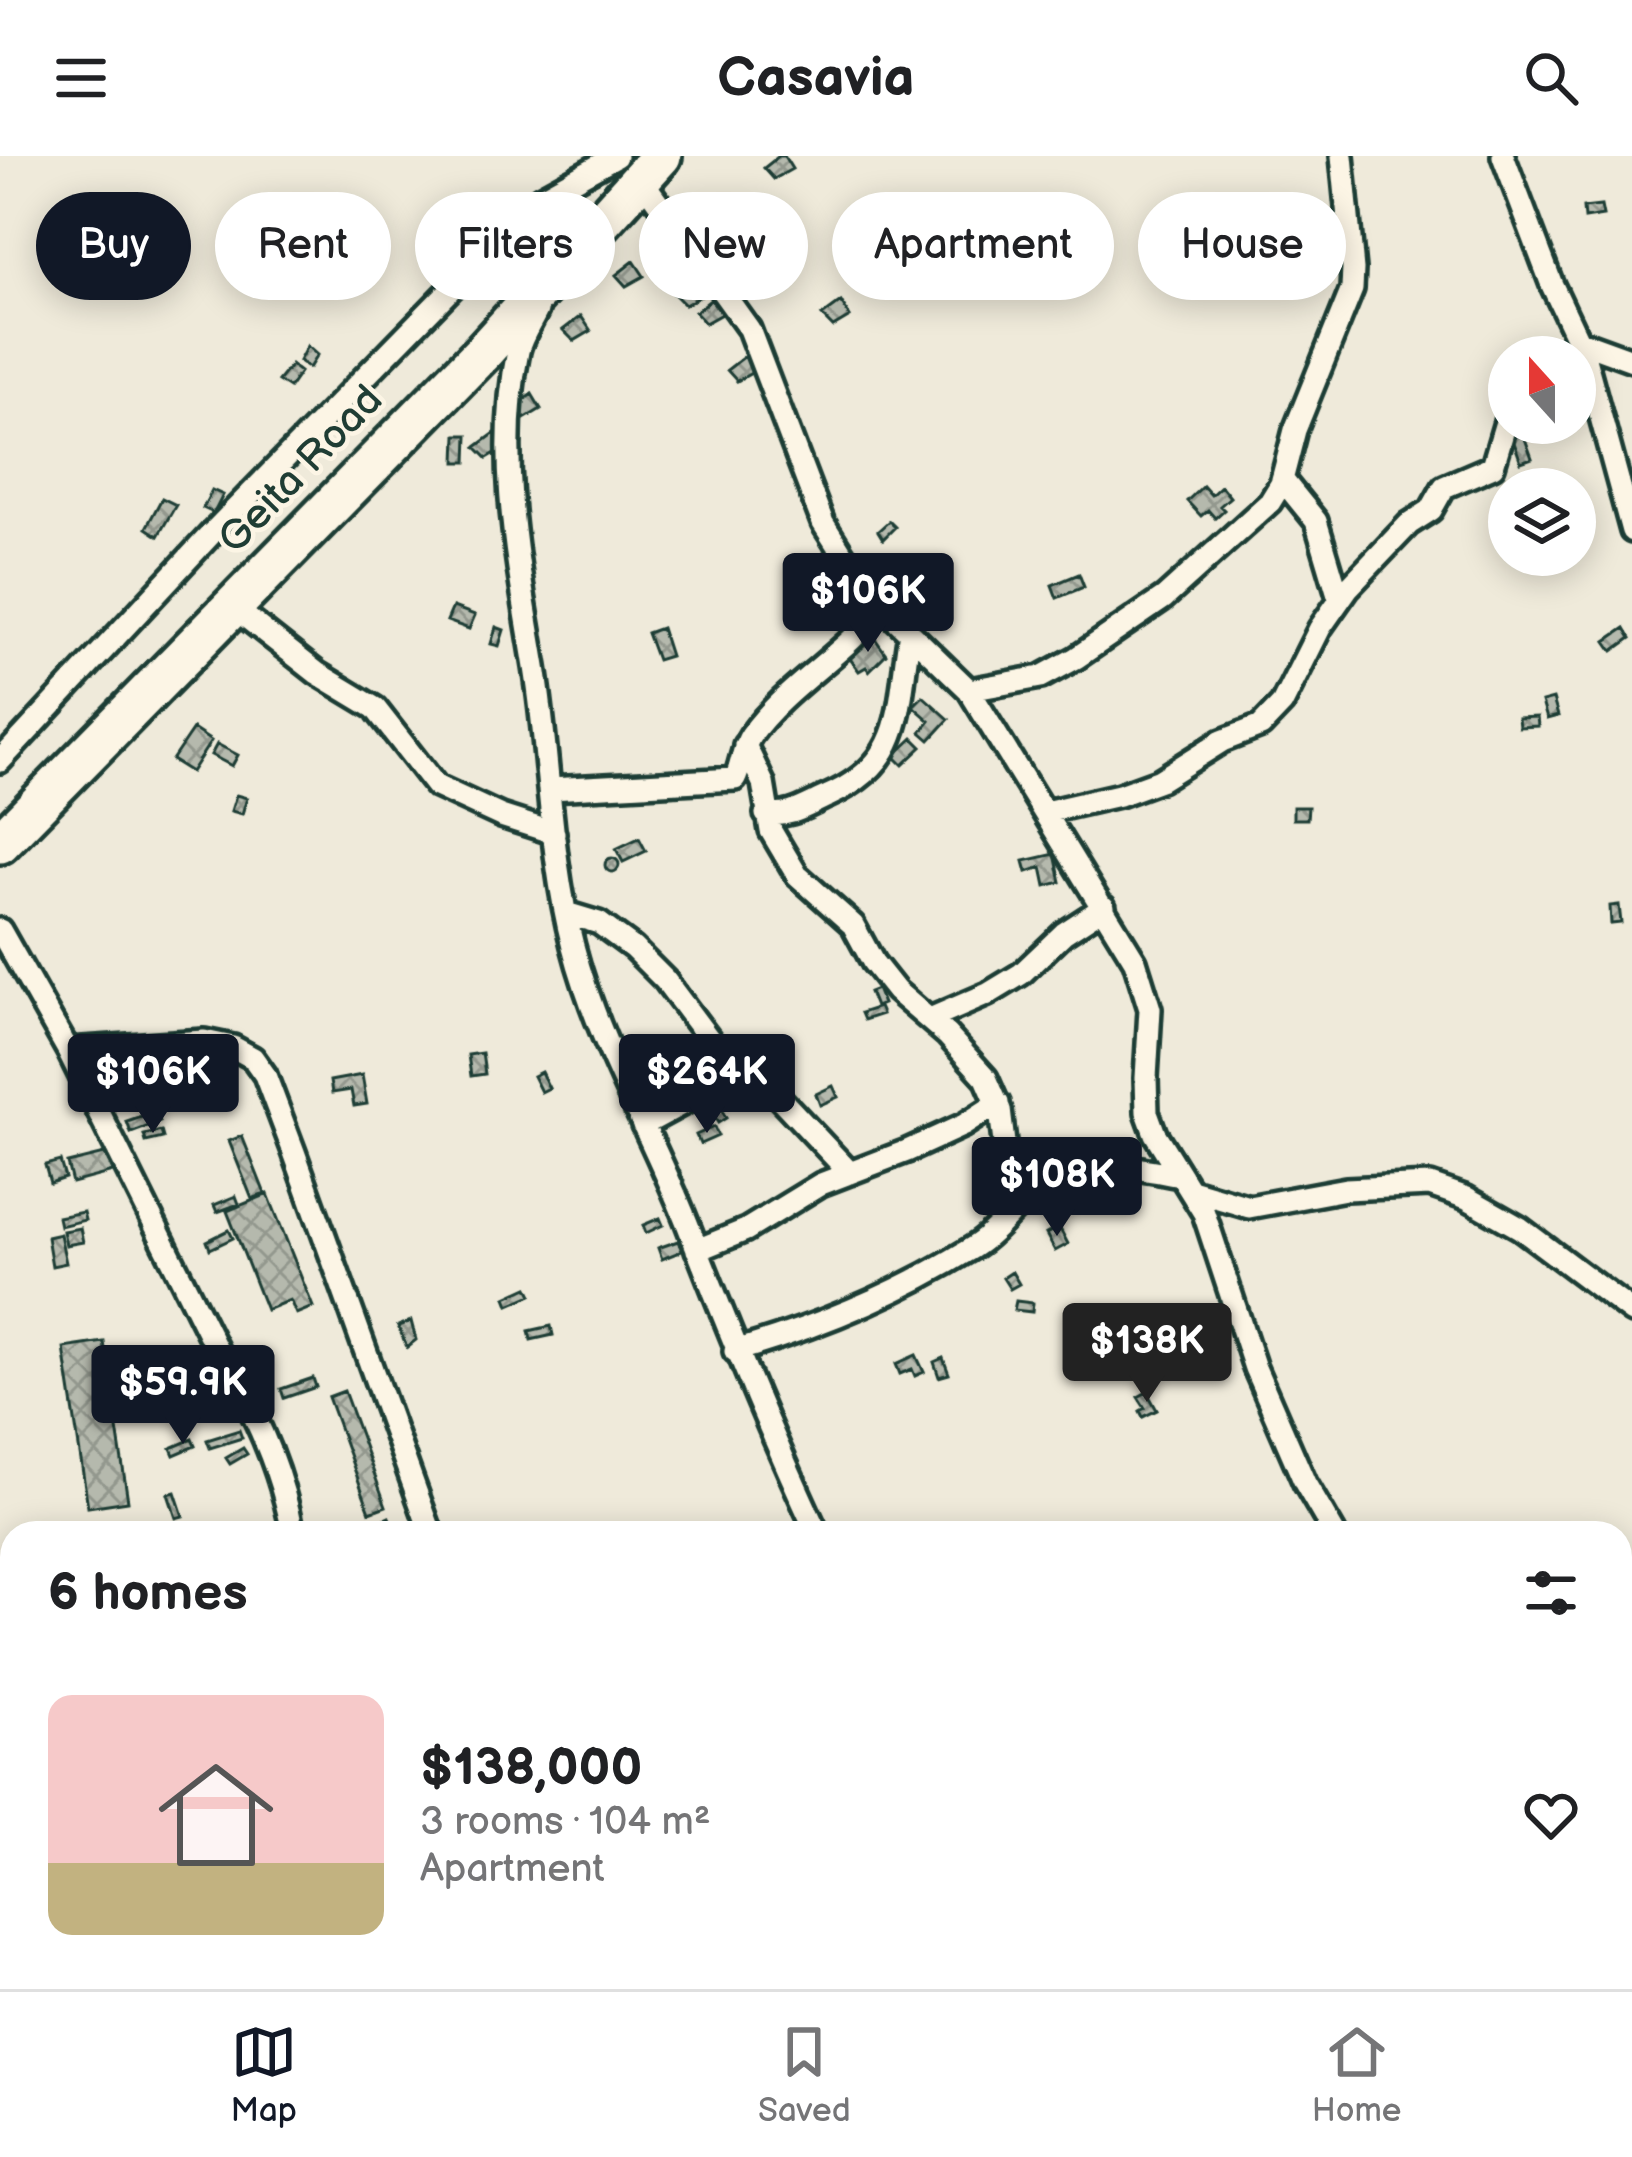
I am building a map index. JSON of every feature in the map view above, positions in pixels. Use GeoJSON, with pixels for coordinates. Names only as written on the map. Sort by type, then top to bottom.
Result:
{"type":"FeatureCollection","features":[{"type":"Feature","properties":{"kind":"highway","name":"Geita Road"},"geometry":{"type":"LineString","coordinates":[[615,196],[640,164]]}},
{"type":"Feature","properties":{"kind":"highway","name":"Geita Road"},"geometry":{"type":"LineString","coordinates":[[0,843],[531,300]]}},
{"type":"Feature","properties":{"kind":"street"},"geometry":{"type":"LineString","coordinates":[[969,690],[1041,676],[1135,619],[1270,502],[1352,289],[1342,156]]}},
{"type":"Feature","properties":{"kind":"street"},"geometry":{"type":"LineString","coordinates":[[1503,156],[1572,336]]}},
{"type":"Feature","properties":{"kind":"street"},"geometry":{"type":"LineString","coordinates":[[0,761],[212,533],[540,198],[640,164],[749,329],[824,523],[855,574],[969,690],[1135,961],[1150,1009],[1148,1112],[1155,1135],[1204,1213],[1255,1368],[1305,1483],[1327,1521]]}},
{"type":"Feature","properties":{"kind":"street"},"geometry":{"type":"LineString","coordinates":[[542,300],[519,348],[511,424],[511,524],[566,913],[592,1008],[812,1521]]}},
{"type":"Feature","properties":{"kind":"street"},"geometry":{"type":"LineString","coordinates":[[1596,355],[1632,360]]}},
{"type":"Feature","properties":{"kind":"street"},"geometry":{"type":"LineString","coordinates":[[1596,401],[1625,484],[1632,531]]}},
{"type":"Feature","properties":{"kind":"street"},"geometry":{"type":"LineString","coordinates":[[1045,812],[1160,780],[1210,748],[1261,726],[1282,704],[1340,598],[1409,524],[1431,510],[1444,487],[1493,466],[1500,444]]}},
{"type":"Feature","properties":{"kind":"street"},"geometry":{"type":"LineString","coordinates":[[1282,479],[1316,520],[1340,598]]}},
{"type":"Feature","properties":{"kind":"street"},"geometry":{"type":"LineString","coordinates":[[239,602],[237,610],[317,673],[375,708],[436,786],[501,816],[554,833]]}},
{"type":"Feature","properties":{"kind":"street"},"geometry":{"type":"LineString","coordinates":[[550,789],[735,779],[746,745],[759,725],[882,606]]}},
{"type":"Feature","properties":{"kind":"street"},"geometry":{"type":"LineString","coordinates":[[766,814],[788,814],[848,788],[880,762],[896,726],[910,632]]}},
{"type":"Feature","properties":{"kind":"street"},"geometry":{"type":"LineString","coordinates":[[746,745],[763,783],[771,832],[796,874],[853,925],[896,991],[986,1078],[998,1103],[1005,1151],[1024,1202]]}},
{"type":"Feature","properties":{"kind":"street"},"geometry":{"type":"LineString","coordinates":[[930,1019],[1021,974],[1064,933],[1104,907]]}},
{"type":"Feature","properties":{"kind":"street"},"geometry":{"type":"LineString","coordinates":[[566,913],[599,922],[633,948],[665,980],[715,1047],[756,1076],[850,1173]]}},
{"type":"Feature","properties":{"kind":"street"},"geometry":{"type":"LineString","coordinates":[[0,930],[68,1050],[218,1352],[243,1390],[291,1521]]}},
{"type":"Feature","properties":{"kind":"street"},"geometry":{"type":"LineString","coordinates":[[68,1050],[204,1041],[233,1046],[253,1058],[265,1076],[294,1152],[426,1521]]}},
{"type":"Feature","properties":{"kind":"street"},"geometry":{"type":"LineString","coordinates":[[643,1125],[691,1099],[756,1076]]}},
{"type":"Feature","properties":{"kind":"street"},"geometry":{"type":"LineString","coordinates":[[697,1250],[746,1231],[803,1193],[920,1145],[998,1103]]}},
{"type":"Feature","properties":{"kind":"street"},"geometry":{"type":"LineString","coordinates":[[735,1351],[837,1316],[937,1268],[977,1245],[1042,1181],[1073,1168],[1124,1166],[1249,1207],[1346,1189],[1430,1185],[1467,1198],[1520,1228],[1632,1312]]}},
{"type":"Feature","properties":{"kind":"building"},"geometry":{"type":"Polygon","coordinates":[[[779,156],[792,169],[774,179],[764,168],[779,156]]]}},
{"type":"Feature","properties":{"kind":"building"},"geometry":{"type":"Polygon","coordinates":[[[1601,206],[1603,216],[1584,219],[1583,208],[1601,206]]]}},
{"type":"Feature","properties":{"kind":"building"},"geometry":{"type":"Polygon","coordinates":[[[634,261],[639,268],[639,279],[626,286],[616,275],[634,261]]]}},
{"type":"Feature","properties":{"kind":"building"},"geometry":{"type":"Polygon","coordinates":[[[714,300],[723,313],[705,323],[695,312],[714,300]]]}},
{"type":"Feature","properties":{"kind":"building"},"geometry":{"type":"Polygon","coordinates":[[[841,302],[850,317],[833,327],[822,316],[841,302]]]}},
{"type":"Feature","properties":{"kind":"building"},"geometry":{"type":"Polygon","coordinates":[[[581,316],[591,331],[574,341],[563,330],[581,316]]]}},
{"type":"Feature","properties":{"kind":"building"},"geometry":{"type":"Polygon","coordinates":[[[307,346],[317,355],[309,368],[299,361],[307,346]]]}},
{"type":"Feature","properties":{"kind":"building"},"geometry":{"type":"Polygon","coordinates":[[[745,356],[755,371],[737,381],[727,370],[745,356]]]}},
{"type":"Feature","properties":{"kind":"building"},"geometry":{"type":"Polygon","coordinates":[[[291,365],[300,372],[289,388],[278,381],[291,365]]]}},
{"type":"Feature","properties":{"kind":"building"},"geometry":{"type":"Polygon","coordinates":[[[532,394],[541,409],[524,419],[513,408],[532,394]]]}},
{"type":"Feature","properties":{"kind":"building"},"geometry":{"type":"Polygon","coordinates":[[[495,433],[504,448],[487,458],[476,447],[495,433]]]}},
{"type":"Feature","properties":{"kind":"building"},"geometry":{"type":"Polygon","coordinates":[[[457,435],[468,435],[467,462],[456,462],[457,435]]]}},
{"type":"Feature","properties":{"kind":"building"},"geometry":{"type":"Polygon","coordinates":[[[1515,444],[1527,444],[1532,458],[1521,462],[1515,444]]]}},
{"type":"Feature","properties":{"kind":"building"},"geometry":{"type":"Polygon","coordinates":[[[1203,486],[1211,495],[1221,486],[1230,497],[1215,518],[1208,510],[1201,516],[1187,501],[1203,486]]]}},
{"type":"Feature","properties":{"kind":"building"},"geometry":{"type":"Polygon","coordinates":[[[212,490],[223,495],[214,513],[203,508],[212,490]]]}},
{"type":"Feature","properties":{"kind":"building"},"geometry":{"type":"Polygon","coordinates":[[[162,498],[176,505],[158,536],[146,528],[162,498]]]}},
{"type":"Feature","properties":{"kind":"building"},"geometry":{"type":"Polygon","coordinates":[[[889,521],[895,527],[883,539],[878,531],[889,521]]]}},
{"type":"Feature","properties":{"kind":"building"},"geometry":{"type":"Polygon","coordinates":[[[1079,574],[1084,587],[1057,598],[1052,585],[1079,574]]]}},
{"type":"Feature","properties":{"kind":"building"},"geometry":{"type":"Polygon","coordinates":[[[453,607],[475,615],[469,629],[447,621],[453,607]]]}},
{"type":"Feature","properties":{"kind":"building"},"geometry":{"type":"Polygon","coordinates":[[[496,627],[504,630],[499,646],[491,644],[496,627]]]}},
{"type":"Feature","properties":{"kind":"building"},"geometry":{"type":"Polygon","coordinates":[[[661,628],[670,656],[657,660],[647,633],[661,628]]]}},
{"type":"Feature","properties":{"kind":"building"},"geometry":{"type":"Polygon","coordinates":[[[1625,628],[1631,638],[1613,651],[1606,641],[1625,628]]]}},
{"type":"Feature","properties":{"kind":"building"},"geometry":{"type":"Polygon","coordinates":[[[874,637],[886,654],[869,671],[866,667],[859,671],[848,656],[874,637]]]}},
{"type":"Feature","properties":{"kind":"building"},"geometry":{"type":"Polygon","coordinates":[[[923,696],[949,719],[930,740],[921,732],[930,721],[913,706],[923,696]]]}},
{"type":"Feature","properties":{"kind":"building"},"geometry":{"type":"Polygon","coordinates":[[[1553,699],[1558,716],[1547,719],[1542,702],[1553,699]]]}},
{"type":"Feature","properties":{"kind":"building"},"geometry":{"type":"Polygon","coordinates":[[[1537,717],[1538,726],[1519,727],[1518,718],[1537,717]]]}},
{"type":"Feature","properties":{"kind":"building"},"geometry":{"type":"Polygon","coordinates":[[[193,729],[211,741],[191,772],[172,760],[193,729]]]}},
{"type":"Feature","properties":{"kind":"building"},"geometry":{"type":"Polygon","coordinates":[[[913,738],[922,747],[903,765],[894,756],[913,738]]]}},
{"type":"Feature","properties":{"kind":"building"},"geometry":{"type":"Polygon","coordinates":[[[217,744],[238,755],[232,766],[211,755],[217,744]]]}},
{"type":"Feature","properties":{"kind":"building"},"geometry":{"type":"Polygon","coordinates":[[[236,795],[247,798],[242,814],[231,811],[236,795]]]}},
{"type":"Feature","properties":{"kind":"building"},"geometry":{"type":"Polygon","coordinates":[[[1293,807],[1308,807],[1307,819],[1293,819],[1293,807]]]}},
{"type":"Feature","properties":{"kind":"building"},"geometry":{"type":"Polygon","coordinates":[[[639,838],[646,851],[623,862],[616,849],[639,838]]]}},
{"type":"Feature","properties":{"kind":"building"},"geometry":{"type":"Polygon","coordinates":[[[1055,854],[1061,882],[1046,886],[1042,867],[1027,872],[1024,861],[1055,854]]]}},
{"type":"Feature","properties":{"kind":"building"},"geometry":{"type":"Polygon","coordinates":[[[612,858],[619,865],[612,872],[605,865],[612,858]]]}},
{"type":"Feature","properties":{"kind":"building"},"geometry":{"type":"Polygon","coordinates":[[[1619,905],[1621,923],[1611,924],[1610,906],[1619,905]]]}},
{"type":"Feature","properties":{"kind":"building"},"geometry":{"type":"Polygon","coordinates":[[[877,989],[883,1004],[875,1007],[869,992],[877,989]]]}},
{"type":"Feature","properties":{"kind":"building"},"geometry":{"type":"Polygon","coordinates":[[[879,1007],[882,1014],[864,1020],[861,1013],[879,1007]]]}},
{"type":"Feature","properties":{"kind":"building"},"geometry":{"type":"Polygon","coordinates":[[[482,1053],[485,1074],[471,1076],[468,1055],[482,1053]]]}},
{"type":"Feature","properties":{"kind":"building"},"geometry":{"type":"Polygon","coordinates":[[[541,1072],[549,1088],[541,1092],[533,1076],[541,1072]]]}},
{"type":"Feature","properties":{"kind":"building"},"geometry":{"type":"Polygon","coordinates":[[[362,1075],[367,1104],[354,1106],[351,1090],[332,1093],[330,1081],[362,1075]]]}},
{"type":"Feature","properties":{"kind":"building"},"geometry":{"type":"Polygon","coordinates":[[[833,1086],[838,1097],[820,1105],[816,1094],[833,1086]]]}},
{"type":"Feature","properties":{"kind":"building"},"geometry":{"type":"Polygon","coordinates":[[[714,1096],[726,1118],[718,1123],[705,1101],[714,1096]]]}},
{"type":"Feature","properties":{"kind":"building"},"geometry":{"type":"Polygon","coordinates":[[[156,1112],[160,1122],[131,1133],[127,1122],[156,1112]]]}},
{"type":"Feature","properties":{"kind":"building"},"geometry":{"type":"Polygon","coordinates":[[[714,1127],[718,1136],[700,1144],[696,1135],[714,1127]]]}},
{"type":"Feature","properties":{"kind":"building"},"geometry":{"type":"Polygon","coordinates":[[[161,1131],[163,1138],[146,1142],[144,1135],[161,1131]]]}},
{"type":"Feature","properties":{"kind":"building"},"geometry":{"type":"Polygon","coordinates":[[[242,1136],[265,1194],[252,1199],[229,1141],[242,1136]]]}},
{"type":"Feature","properties":{"kind":"building"},"geometry":{"type":"Polygon","coordinates":[[[108,1153],[113,1172],[72,1183],[67,1163],[108,1153]]]}},
{"type":"Feature","properties":{"kind":"building"},"geometry":{"type":"Polygon","coordinates":[[[60,1161],[65,1178],[50,1183],[45,1165],[60,1161]]]}},
{"type":"Feature","properties":{"kind":"building"},"geometry":{"type":"Polygon","coordinates":[[[1050,1189],[1057,1197],[1041,1209],[1034,1201],[1050,1189]]]}},
{"type":"Feature","properties":{"kind":"building"},"geometry":{"type":"Polygon","coordinates":[[[268,1194],[313,1307],[296,1314],[290,1300],[266,1310],[227,1211],[268,1194]]]}},
{"type":"Feature","properties":{"kind":"building"},"geometry":{"type":"Polygon","coordinates":[[[236,1196],[239,1204],[217,1212],[214,1205],[236,1196]]]}},
{"type":"Feature","properties":{"kind":"building"},"geometry":{"type":"Polygon","coordinates":[[[83,1212],[85,1220],[60,1226],[58,1217],[83,1212]]]}},
{"type":"Feature","properties":{"kind":"building"},"geometry":{"type":"Polygon","coordinates":[[[660,1218],[663,1225],[646,1233],[643,1225],[660,1218]]]}},
{"type":"Feature","properties":{"kind":"building"},"geometry":{"type":"Polygon","coordinates":[[[1059,1227],[1068,1244],[1055,1251],[1046,1234],[1059,1227]]]}},
{"type":"Feature","properties":{"kind":"building"},"geometry":{"type":"Polygon","coordinates":[[[80,1228],[83,1242],[66,1245],[63,1231],[80,1228]]]}},
{"type":"Feature","properties":{"kind":"building"},"geometry":{"type":"Polygon","coordinates":[[[229,1230],[233,1238],[210,1249],[207,1241],[229,1230]]]}},
{"type":"Feature","properties":{"kind":"building"},"geometry":{"type":"Polygon","coordinates":[[[60,1234],[66,1263],[52,1266],[47,1237],[60,1234]]]}},
{"type":"Feature","properties":{"kind":"building"},"geometry":{"type":"Polygon","coordinates":[[[678,1241],[682,1251],[662,1259],[658,1248],[678,1241]]]}},
{"type":"Feature","properties":{"kind":"building"},"geometry":{"type":"Polygon","coordinates":[[[1012,1272],[1019,1284],[1010,1289],[1003,1278],[1012,1272]]]}},
{"type":"Feature","properties":{"kind":"building"},"geometry":{"type":"Polygon","coordinates":[[[528,1287],[532,1295],[509,1305],[506,1297],[528,1287]]]}},
{"type":"Feature","properties":{"kind":"building"},"geometry":{"type":"Polygon","coordinates":[[[1016,1301],[1033,1303],[1032,1312],[1014,1310],[1016,1301]]]}},
{"type":"Feature","properties":{"kind":"building"},"geometry":{"type":"Polygon","coordinates":[[[411,1321],[416,1340],[407,1347],[398,1326],[411,1321]]]}},
{"type":"Feature","properties":{"kind":"building"},"geometry":{"type":"Polygon","coordinates":[[[551,1326],[553,1335],[531,1340],[529,1331],[551,1326]]]}},
{"type":"Feature","properties":{"kind":"building"},"geometry":{"type":"Polygon","coordinates":[[[104,1342],[128,1501],[88,1507],[64,1348],[104,1342]]]}},
{"type":"Feature","properties":{"kind":"building"},"geometry":{"type":"Polygon","coordinates":[[[916,1355],[924,1372],[915,1376],[912,1369],[900,1374],[896,1364],[916,1355]]]}},
{"type":"Feature","properties":{"kind":"building"},"geometry":{"type":"Polygon","coordinates":[[[193,1357],[199,1374],[188,1378],[182,1361],[193,1357]]]}},
{"type":"Feature","properties":{"kind":"building"},"geometry":{"type":"Polygon","coordinates":[[[943,1358],[949,1374],[939,1377],[934,1362],[943,1358]]]}},
{"type":"Feature","properties":{"kind":"building"},"geometry":{"type":"Polygon","coordinates":[[[313,1378],[316,1387],[284,1398],[281,1389],[313,1378]]]}},
{"type":"Feature","properties":{"kind":"building"},"geometry":{"type":"Polygon","coordinates":[[[344,1391],[386,1506],[370,1512],[328,1397],[344,1391]]]}},
{"type":"Feature","properties":{"kind":"building"},"geometry":{"type":"Polygon","coordinates":[[[1147,1392],[1157,1410],[1143,1417],[1140,1411],[1145,1408],[1138,1397],[1147,1392]]]}},
{"type":"Feature","properties":{"kind":"building"},"geometry":{"type":"Polygon","coordinates":[[[239,1430],[242,1438],[210,1448],[207,1440],[239,1430]]]}},
{"type":"Feature","properties":{"kind":"building"},"geometry":{"type":"Polygon","coordinates":[[[192,1439],[195,1446],[174,1455],[171,1448],[192,1439]]]}},
{"type":"Feature","properties":{"kind":"building"},"geometry":{"type":"Polygon","coordinates":[[[243,1448],[247,1454],[230,1464],[226,1458],[243,1448]]]}},
{"type":"Feature","properties":{"kind":"building"},"geometry":{"type":"Polygon","coordinates":[[[175,1492],[183,1516],[176,1518],[168,1494],[175,1492]]]}}]}
